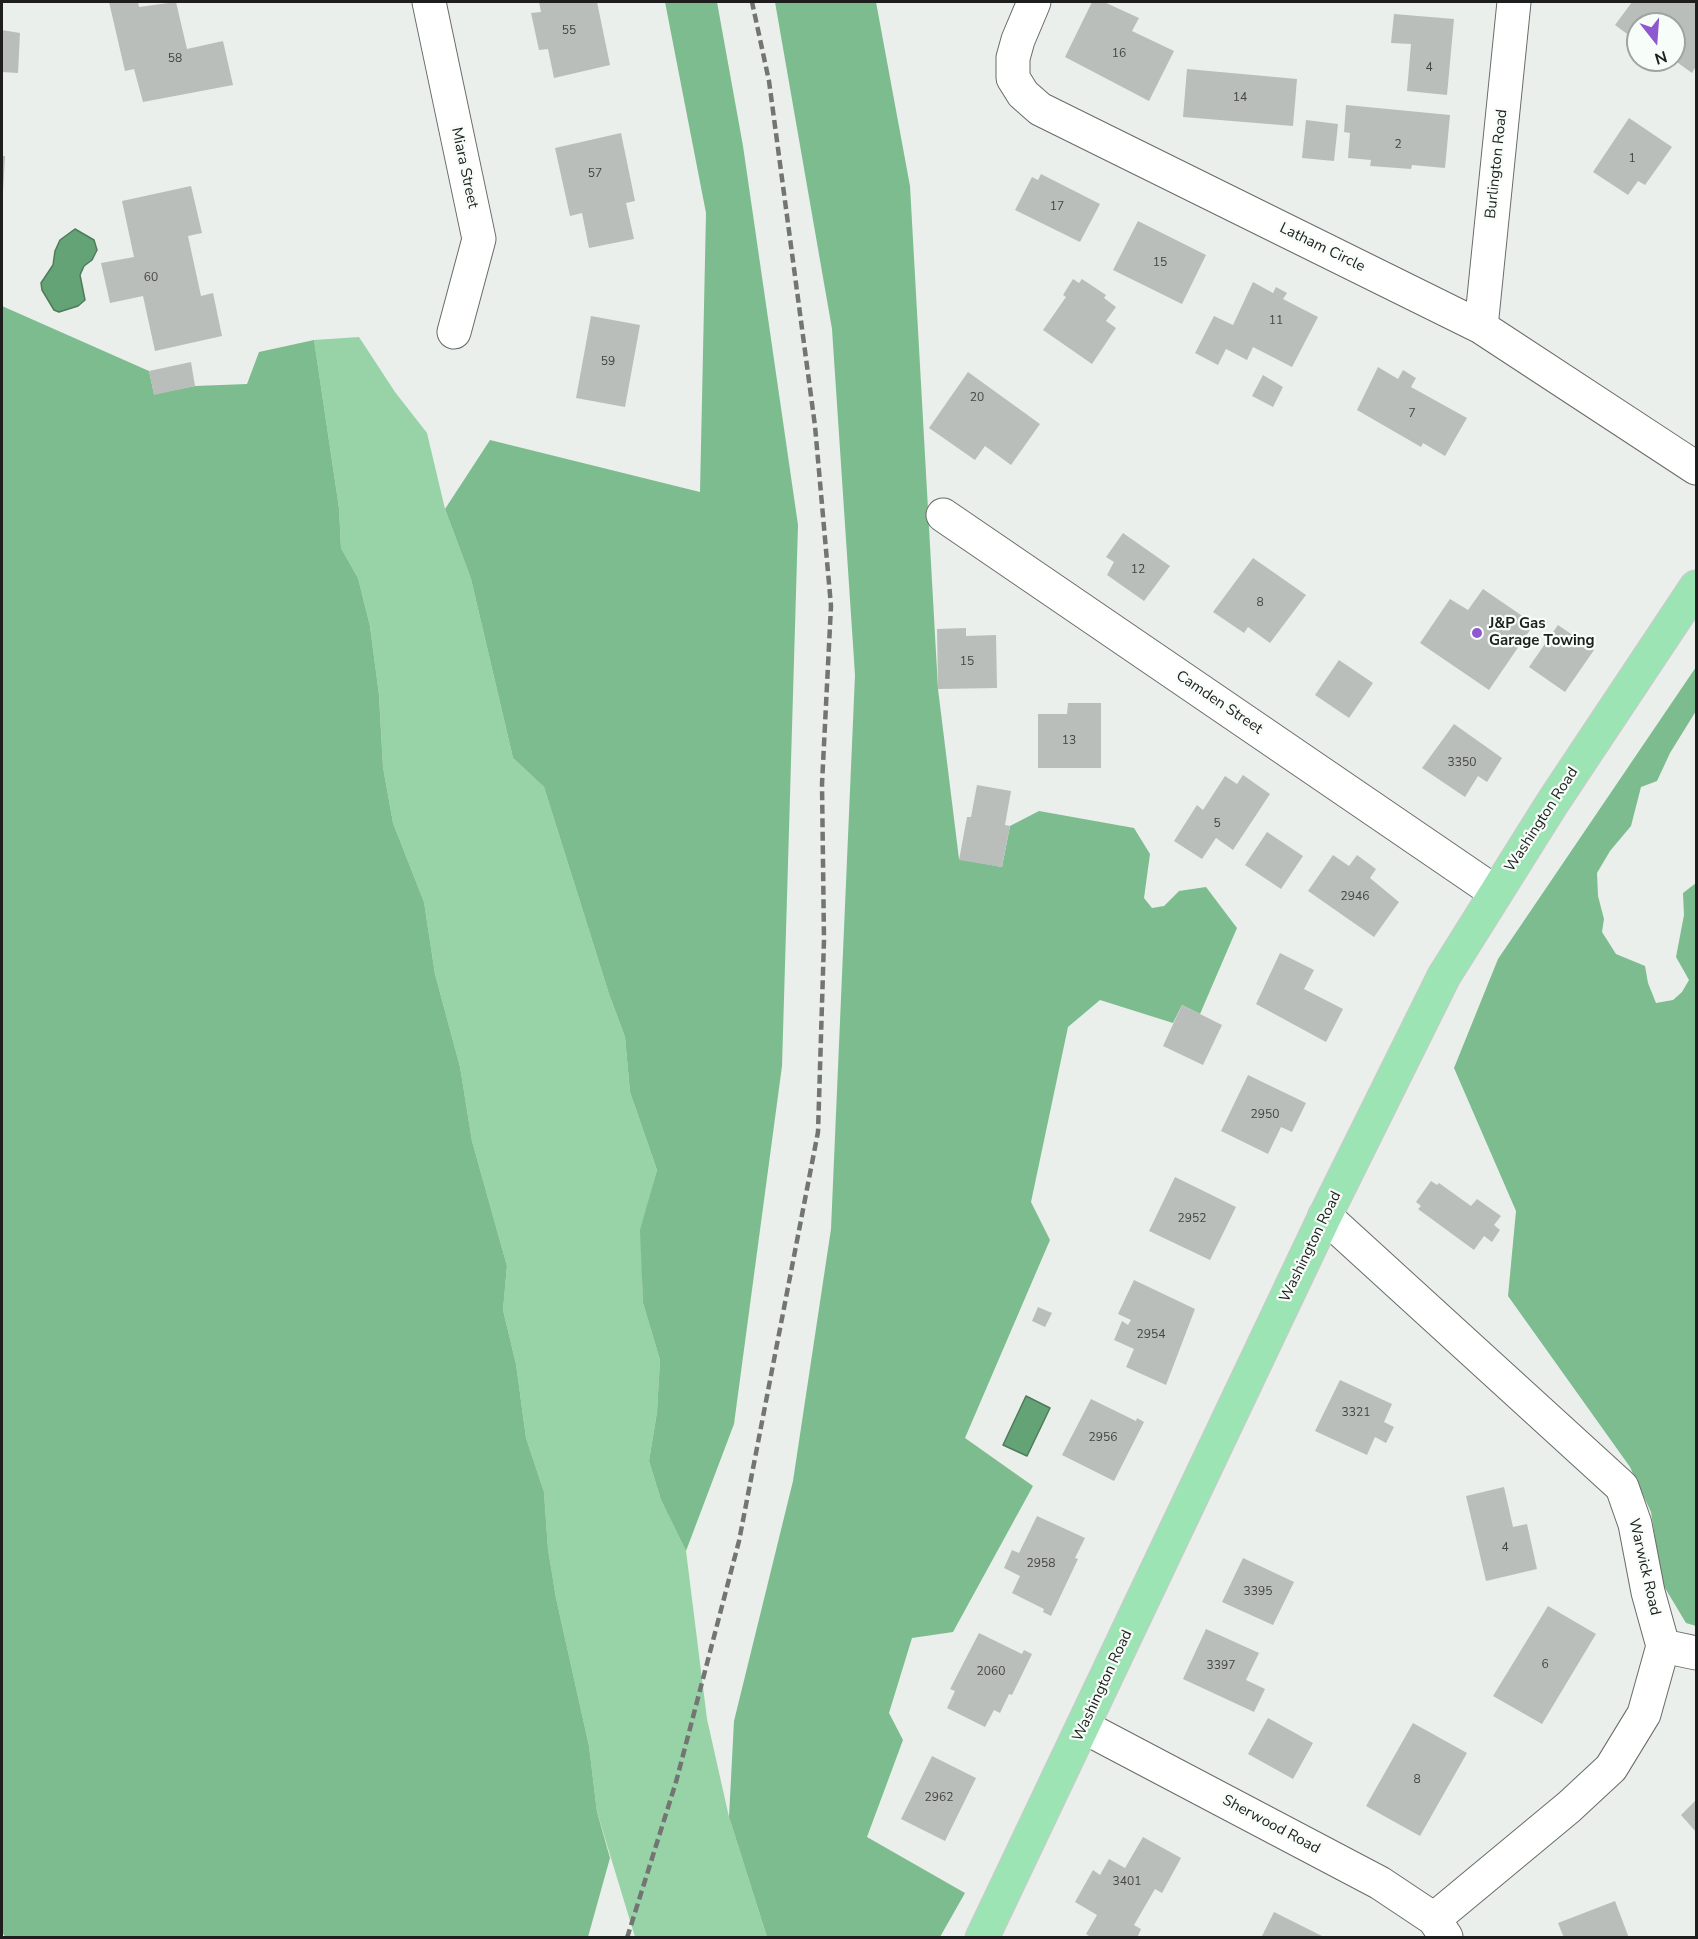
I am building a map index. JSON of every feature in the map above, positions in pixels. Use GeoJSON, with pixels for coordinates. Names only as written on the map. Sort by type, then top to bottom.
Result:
{"type":"FeatureCollection","features":[{"type":"Feature","properties":{"kind":"main road","name":"Washington Road"},"geometry":{"type":"LineString","coordinates":[[982,1938],[1326,1216],[1444,976],[1495,891],[1696,587]]}},
{"type":"Feature","properties":{"kind":"street","name":"Miara Street"},"geometry":{"type":"LineString","coordinates":[[429,2],[479,240],[454,332]]}},
{"type":"Feature","properties":{"kind":"street","name":"Latham Circle"},"geometry":{"type":"LineString","coordinates":[[1034,2],[1018,39],[1013,58],[1013,78],[1023,94],[1040,109],[1481,327],[1696,468]]}},
{"type":"Feature","properties":{"kind":"street","name":"Burlington Road"},"geometry":{"type":"LineString","coordinates":[[1481,327],[1514,2]]}},
{"type":"Feature","properties":{"kind":"street","name":"Camden Street"},"geometry":{"type":"LineString","coordinates":[[943,515],[1495,891]]}},
{"type":"Feature","properties":{"kind":"street","name":"Warwick Road"},"geometry":{"type":"LineString","coordinates":[[1326,1216],[1622,1487],[1635,1524],[1648,1593],[1663,1646]]}},
{"type":"Feature","properties":{"kind":"street"},"geometry":{"type":"LineString","coordinates":[[1440,1928],[1611,1768],[1644,1714],[1663,1646],[1696,1653]]}},
{"type":"Feature","properties":{"kind":"street","name":"Sherwood Road"},"geometry":{"type":"LineString","coordinates":[[1084,1727],[1380,1883],[1440,1928]]}},
{"type":"Feature","properties":{"kind":"shaded area"},"geometry":{"type":"Polygon","coordinates":[[[665,2],[717,2],[743,146],[798,525],[782,1066],[734,1424],[686,1551],[661,1500],[649,1461],[657,1412],[660,1360],[643,1303],[640,1230],[657,1170],[630,1092],[625,1037],[609,994],[544,787],[513,758],[471,579],[445,509],[490,440],[700,492],[706,213],[665,2]]]}},
{"type":"Feature","properties":{"kind":"shaded area"},"geometry":{"type":"Polygon","coordinates":[[[775,2],[876,2],[910,186],[938,689],[959,859],[1002,867],[1010,826],[1039,811],[1134,828],[1150,854],[1144,898],[1152,908],[1164,906],[1179,891],[1206,887],[1237,928],[1200,1014],[1182,1005],[1173,1023],[1100,1000],[1068,1027],[1031,1202],[1050,1240],[965,1438],[1033,1486],[953,1632],[912,1638],[889,1713],[903,1740],[867,1837],[965,1893],[940,1937],[767,1937],[729,1817],[734,1721],[793,1481],[831,1229],[855,675],[832,329],[775,2]]]}},
{"type":"Feature","properties":{"kind":"shaded area"},"geometry":{"type":"Polygon","coordinates":[[[75,229],[94,240],[97,250],[80,275],[85,300],[78,306],[59,312],[54,310],[42,290],[41,283],[53,265],[55,251],[60,240],[75,229]]]}},
{"type":"Feature","properties":{"kind":"shaded area"},"geometry":{"type":"Polygon","coordinates":[[[2,306],[149,371],[154,394],[195,386],[247,384],[259,352],[314,340],[339,508],[341,548],[358,578],[370,626],[379,695],[383,767],[393,823],[424,902],[435,974],[460,1067],[472,1141],[507,1266],[503,1310],[516,1364],[526,1438],[544,1492],[548,1549],[556,1598],[589,1746],[597,1812],[610,1858],[588,1937],[6,1938],[2,1932],[2,306]]]}},
{"type":"Feature","properties":{"kind":"shaded area"},"geometry":{"type":"Polygon","coordinates":[[[359,337],[395,392],[427,433],[445,509],[471,579],[513,758],[544,787],[609,994],[625,1037],[630,1092],[657,1170],[641,1230],[643,1303],[660,1360],[657,1412],[649,1461],[661,1500],[686,1551],[707,1719],[729,1817],[767,1937],[635,1937],[597,1812],[589,1746],[556,1598],[548,1549],[544,1492],[526,1438],[516,1364],[503,1310],[507,1266],[472,1141],[460,1067],[435,974],[424,902],[393,823],[383,767],[379,695],[370,626],[358,578],[341,548],[339,508],[314,340],[359,337]]]}},
{"type":"Feature","properties":{"kind":"shaded area"},"geometry":{"type":"Polygon","coordinates":[[[1696,667],[1696,711],[1670,753],[1657,781],[1641,787],[1631,826],[1610,851],[1597,873],[1598,896],[1604,919],[1602,932],[1616,954],[1645,966],[1648,983],[1656,1003],[1673,1000],[1682,992],[1689,980],[1676,957],[1684,915],[1683,893],[1696,883],[1696,1626],[1686,1623],[1662,1583],[1651,1512],[1630,1467],[1508,1296],[1516,1211],[1454,1068],[1498,959],[1696,667]]]}},
{"type":"Feature","properties":{"kind":"shaded area"},"geometry":{"type":"Polygon","coordinates":[[[1026,1396],[1050,1408],[1027,1456],[1003,1445],[1026,1396]]]}},
{"type":"Feature","properties":{"kind":"building"},"geometry":{"type":"Polygon","coordinates":[[[109,2],[138,2],[139,7],[176,2],[187,49],[223,41],[233,85],[143,102],[134,69],[125,71],[109,2]]]}},
{"type":"Feature","properties":{"kind":"building"},"geometry":{"type":"Polygon","coordinates":[[[539,2],[597,2],[610,65],[554,78],[548,49],[539,50],[531,13],[541,12],[539,2]]]}},
{"type":"Feature","properties":{"kind":"building"},"geometry":{"type":"Polygon","coordinates":[[[1092,2],[1104,2],[1139,18],[1132,31],[1174,51],[1149,101],[1065,57],[1092,2]]]}},
{"type":"Feature","properties":{"kind":"building"},"geometry":{"type":"Polygon","coordinates":[[[1632,2],[1696,2],[1696,66],[1692,73],[1686,69],[1686,12],[1626,12],[1626,33],[1615,25],[1632,2]]]}},
{"type":"Feature","properties":{"kind":"building"},"geometry":{"type":"Polygon","coordinates":[[[1394,14],[1454,19],[1447,95],[1407,91],[1411,44],[1391,43],[1394,14]]]}},
{"type":"Feature","properties":{"kind":"building"},"geometry":{"type":"Polygon","coordinates":[[[2,30],[20,33],[18,73],[2,72],[2,30]]]}},
{"type":"Feature","properties":{"kind":"building"},"geometry":{"type":"Polygon","coordinates":[[[1187,69],[1297,79],[1293,126],[1183,117],[1187,69]]]}},
{"type":"Feature","properties":{"kind":"building"},"geometry":{"type":"Polygon","coordinates":[[[1346,105],[1450,115],[1445,168],[1412,165],[1411,169],[1370,166],[1371,160],[1348,158],[1350,133],[1344,132],[1346,105]]]}},
{"type":"Feature","properties":{"kind":"building"},"geometry":{"type":"Polygon","coordinates":[[[1629,118],[1672,147],[1645,185],[1638,181],[1628,195],[1593,172],[1629,118]]]}},
{"type":"Feature","properties":{"kind":"building"},"geometry":{"type":"Polygon","coordinates":[[[1306,120],[1338,124],[1334,161],[1302,158],[1306,120]]]}},
{"type":"Feature","properties":{"kind":"building"},"geometry":{"type":"Polygon","coordinates":[[[621,133],[635,201],[626,203],[634,239],[589,248],[582,213],[570,216],[555,148],[621,133]]]}},
{"type":"Feature","properties":{"kind":"building"},"geometry":{"type":"Polygon","coordinates":[[[2,156],[5,156],[3,192],[2,192],[2,156]]]}},
{"type":"Feature","properties":{"kind":"building"},"geometry":{"type":"Polygon","coordinates":[[[1041,174],[1100,204],[1080,242],[1015,210],[1032,177],[1038,180],[1041,174]]]}},
{"type":"Feature","properties":{"kind":"building"},"geometry":{"type":"Polygon","coordinates":[[[191,186],[202,233],[188,236],[201,296],[213,293],[222,336],[155,351],[143,296],[110,303],[101,263],[134,257],[122,201],[191,186]]]}},
{"type":"Feature","properties":{"kind":"building"},"geometry":{"type":"Polygon","coordinates":[[[1138,221],[1206,255],[1182,304],[1113,270],[1138,221]]]}},
{"type":"Feature","properties":{"kind":"building"},"geometry":{"type":"Polygon","coordinates":[[[1073,279],[1079,283],[1082,279],[1106,295],[1104,298],[1116,307],[1106,321],[1116,328],[1092,364],[1043,330],[1066,297],[1063,295],[1073,279]]]}},
{"type":"Feature","properties":{"kind":"building"},"geometry":{"type":"Polygon","coordinates":[[[1253,282],[1273,293],[1276,287],[1287,293],[1283,299],[1318,317],[1292,367],[1253,347],[1247,360],[1226,349],[1218,365],[1195,353],[1214,316],[1233,325],[1253,282]]]}},
{"type":"Feature","properties":{"kind":"building"},"geometry":{"type":"Polygon","coordinates":[[[591,316],[640,325],[625,407],[576,398],[591,316]]]}},
{"type":"Feature","properties":{"kind":"building"},"geometry":{"type":"Polygon","coordinates":[[[191,362],[195,386],[154,395],[149,371],[191,362]]]}},
{"type":"Feature","properties":{"kind":"building"},"geometry":{"type":"Polygon","coordinates":[[[1378,367],[1398,379],[1403,370],[1416,378],[1411,387],[1467,418],[1445,456],[1423,443],[1421,447],[1357,410],[1378,367]]]}},
{"type":"Feature","properties":{"kind":"building"},"geometry":{"type":"Polygon","coordinates":[[[968,372],[1040,424],[1011,465],[985,446],[975,460],[929,428],[968,372]]]}},
{"type":"Feature","properties":{"kind":"building"},"geometry":{"type":"Polygon","coordinates":[[[1263,375],[1283,387],[1273,407],[1252,396],[1263,375]]]}},
{"type":"Feature","properties":{"kind":"building"},"geometry":{"type":"Polygon","coordinates":[[[1123,533],[1170,566],[1144,601],[1107,575],[1114,562],[1106,557],[1123,533]]]}},
{"type":"Feature","properties":{"kind":"building"},"geometry":{"type":"Polygon","coordinates":[[[1253,558],[1306,595],[1270,643],[1248,627],[1244,633],[1213,612],[1253,558]]]}},
{"type":"Feature","properties":{"kind":"building","name":"J&P Gas Garage Towing"},"geometry":{"type":"Polygon","coordinates":[[[1483,589],[1534,624],[1489,690],[1420,643],[1450,599],[1468,610],[1483,589]]]}},
{"type":"Feature","properties":{"kind":"building"},"geometry":{"type":"Polygon","coordinates":[[[1558,625],[1594,650],[1565,692],[1529,667],[1558,625]]]}},
{"type":"Feature","properties":{"kind":"building"},"geometry":{"type":"Polygon","coordinates":[[[966,628],[966,636],[996,635],[997,688],[938,689],[937,629],[966,628]]]}},
{"type":"Feature","properties":{"kind":"building"},"geometry":{"type":"Polygon","coordinates":[[[1339,660],[1373,683],[1349,718],[1315,695],[1339,660]]]}},
{"type":"Feature","properties":{"kind":"building"},"geometry":{"type":"Polygon","coordinates":[[[1068,703],[1101,703],[1101,768],[1038,768],[1038,714],[1067,714],[1068,703]]]}},
{"type":"Feature","properties":{"kind":"building"},"geometry":{"type":"Polygon","coordinates":[[[1454,724],[1502,758],[1487,782],[1478,776],[1465,797],[1422,768],[1454,724]]]}},
{"type":"Feature","properties":{"kind":"building"},"geometry":{"type":"Polygon","coordinates":[[[1243,775],[1270,794],[1233,850],[1216,838],[1202,859],[1174,841],[1197,805],[1203,810],[1225,776],[1237,784],[1243,775]]]}},
{"type":"Feature","properties":{"kind":"building"},"geometry":{"type":"Polygon","coordinates":[[[977,785],[1011,791],[1005,825],[1010,826],[1002,867],[959,860],[967,817],[971,817],[977,785]]]}},
{"type":"Feature","properties":{"kind":"building"},"geometry":{"type":"Polygon","coordinates":[[[1267,832],[1303,856],[1281,889],[1245,865],[1267,832]]]}},
{"type":"Feature","properties":{"kind":"building"},"geometry":{"type":"Polygon","coordinates":[[[1333,855],[1349,866],[1357,855],[1376,869],[1370,878],[1399,902],[1374,937],[1308,891],[1333,855]]]}},
{"type":"Feature","properties":{"kind":"building"},"geometry":{"type":"Polygon","coordinates":[[[1280,953],[1314,970],[1304,989],[1343,1009],[1326,1042],[1256,1004],[1280,953]]]}},
{"type":"Feature","properties":{"kind":"building"},"geometry":{"type":"Polygon","coordinates":[[[1182,1005],[1222,1025],[1203,1065],[1163,1046],[1182,1005]]]}},
{"type":"Feature","properties":{"kind":"building"},"geometry":{"type":"Polygon","coordinates":[[[1248,1075],[1306,1103],[1292,1132],[1281,1127],[1268,1154],[1221,1131],[1248,1075]]]}},
{"type":"Feature","properties":{"kind":"building"},"geometry":{"type":"Polygon","coordinates":[[[1175,1177],[1236,1207],[1210,1260],[1149,1231],[1175,1177]]]}},
{"type":"Feature","properties":{"kind":"building"},"geometry":{"type":"Polygon","coordinates":[[[1431,1181],[1437,1185],[1439,1183],[1471,1206],[1477,1199],[1501,1216],[1494,1225],[1500,1230],[1492,1242],[1484,1236],[1474,1250],[1418,1209],[1421,1206],[1416,1202],[1431,1181]]]}},
{"type":"Feature","properties":{"kind":"building"},"geometry":{"type":"Polygon","coordinates":[[[1134,1280],[1195,1309],[1166,1385],[1126,1367],[1134,1349],[1114,1340],[1122,1321],[1128,1325],[1131,1320],[1118,1314],[1134,1280]]]}},
{"type":"Feature","properties":{"kind":"building"},"geometry":{"type":"Polygon","coordinates":[[[1038,1307],[1052,1313],[1045,1327],[1032,1321],[1038,1307]]]}},
{"type":"Feature","properties":{"kind":"building"},"geometry":{"type":"Polygon","coordinates":[[[1340,1380],[1392,1404],[1384,1422],[1394,1427],[1386,1443],[1375,1437],[1367,1455],[1315,1431],[1340,1380]]]}},
{"type":"Feature","properties":{"kind":"building"},"geometry":{"type":"Polygon","coordinates":[[[1091,1399],[1136,1421],[1137,1418],[1144,1422],[1114,1481],[1062,1455],[1091,1399]]]}},
{"type":"Feature","properties":{"kind":"building"},"geometry":{"type":"Polygon","coordinates":[[[1504,1487],[1513,1527],[1527,1524],[1537,1569],[1486,1581],[1466,1496],[1504,1487]]]}},
{"type":"Feature","properties":{"kind":"building"},"geometry":{"type":"Polygon","coordinates":[[[1037,1516],[1085,1538],[1075,1558],[1078,1559],[1051,1616],[1043,1612],[1044,1609],[1012,1593],[1020,1576],[1004,1568],[1012,1550],[1019,1553],[1037,1516]]]}},
{"type":"Feature","properties":{"kind":"building"},"geometry":{"type":"Polygon","coordinates":[[[1243,1558],[1294,1582],[1273,1625],[1222,1602],[1243,1558]]]}},
{"type":"Feature","properties":{"kind":"building"},"geometry":{"type":"Polygon","coordinates":[[[1548,1606],[1596,1634],[1542,1724],[1493,1696],[1548,1606]]]}},
{"type":"Feature","properties":{"kind":"building"},"geometry":{"type":"Polygon","coordinates":[[[1206,1629],[1259,1653],[1246,1680],[1265,1689],[1254,1712],[1183,1679],[1206,1629]]]}},
{"type":"Feature","properties":{"kind":"building"},"geometry":{"type":"Polygon","coordinates":[[[979,1633],[1022,1654],[1024,1650],[1032,1654],[1012,1695],[1009,1694],[1000,1713],[994,1710],[985,1727],[947,1708],[955,1691],[950,1689],[979,1633]]]}},
{"type":"Feature","properties":{"kind":"building"},"geometry":{"type":"Polygon","coordinates":[[[1268,1718],[1313,1743],[1293,1779],[1248,1754],[1268,1718]]]}},
{"type":"Feature","properties":{"kind":"building"},"geometry":{"type":"Polygon","coordinates":[[[1413,1723],[1467,1753],[1420,1836],[1366,1806],[1413,1723]]]}},
{"type":"Feature","properties":{"kind":"building"},"geometry":{"type":"Polygon","coordinates":[[[932,1756],[976,1778],[945,1841],[901,1819],[932,1756]]]}},
{"type":"Feature","properties":{"kind":"building"},"geometry":{"type":"Polygon","coordinates":[[[1696,1800],[1696,1832],[1681,1815],[1696,1800]]]}},
{"type":"Feature","properties":{"kind":"building"},"geometry":{"type":"Polygon","coordinates":[[[1143,1837],[1181,1858],[1162,1893],[1155,1889],[1134,1925],[1141,1929],[1137,1938],[1092,1938],[1086,1934],[1097,1915],[1075,1902],[1093,1870],[1100,1875],[1109,1859],[1125,1868],[1143,1837]]]}},
{"type":"Feature","properties":{"kind":"building"},"geometry":{"type":"Polygon","coordinates":[[[1615,1901],[1629,1938],[1564,1938],[1558,1923],[1615,1901]]]}},
{"type":"Feature","properties":{"kind":"building"},"geometry":{"type":"Polygon","coordinates":[[[1274,1912],[1326,1938],[1261,1938],[1274,1912]]]}},
{"type":"Feature","properties":{"kind":"railway"},"geometry":{"type":"LineString","coordinates":[[627,1938],[676,1782],[739,1541],[818,1132],[824,940],[822,784],[831,606],[815,426],[769,81],[752,2]]}},
{"type":"Feature","properties":{"kind":"place","name":"J&P Gas Garage Towing"},"geometry":{"type":"Point","coordinates":[1477,633]}}]}
